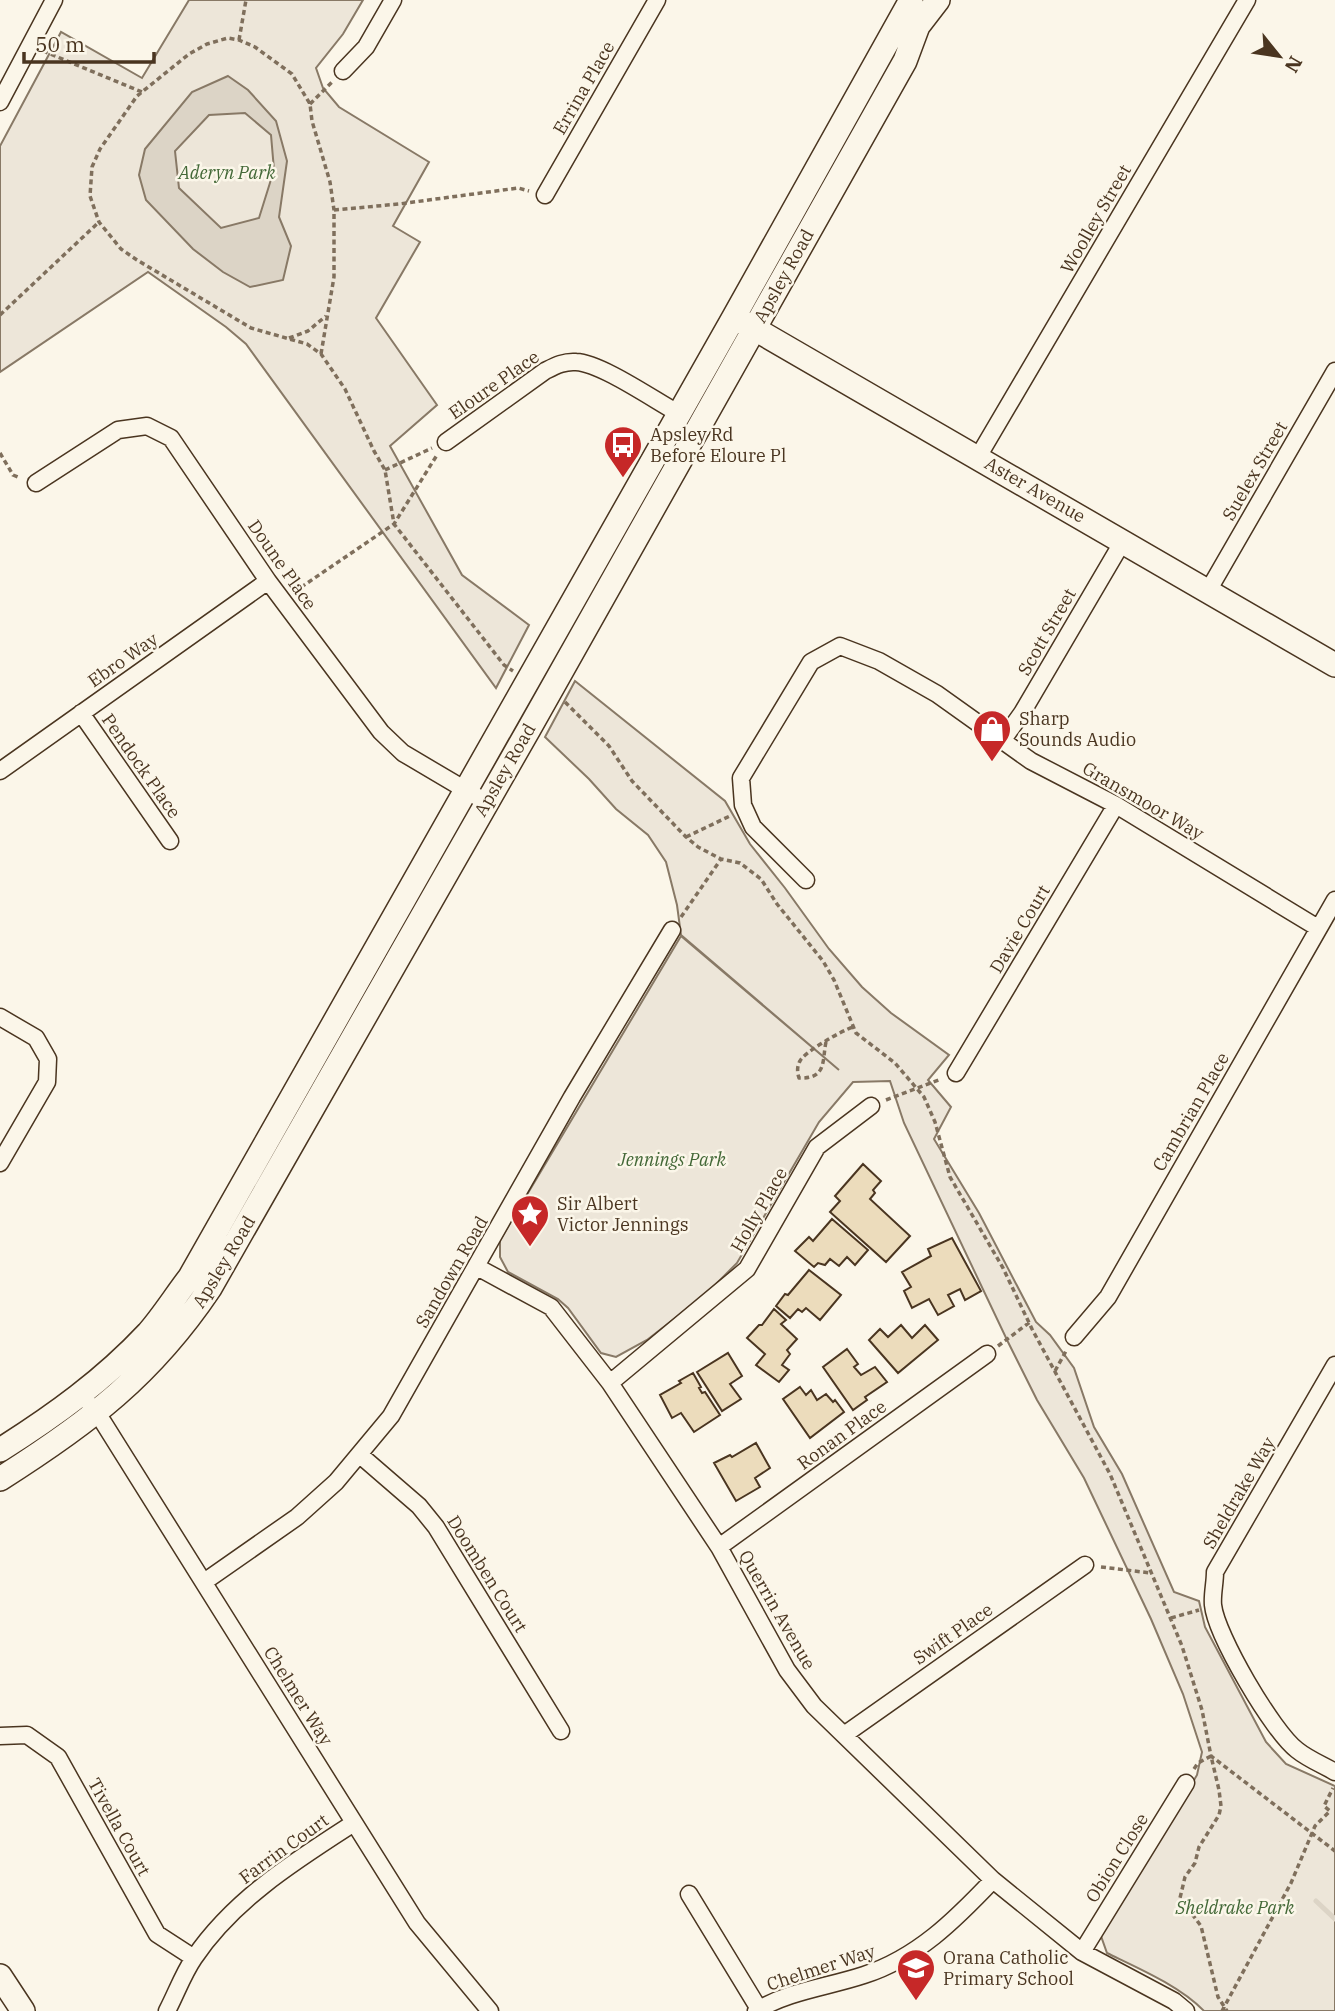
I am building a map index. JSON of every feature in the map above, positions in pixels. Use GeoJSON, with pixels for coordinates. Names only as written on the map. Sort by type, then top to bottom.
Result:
{"type":"FeatureCollection","features":[{"type":"Feature","properties":{"kind":"main road","name":"Apsley Road"},"geometry":{"type":"LineString","coordinates":[[0,1450],[82,1395],[150,1331],[190,1277],[911,0]]}},
{"type":"Feature","properties":{"kind":"main road","name":"Apsley Road"},"geometry":{"type":"LineString","coordinates":[[0,1479],[68,1435],[136,1379],[189,1319],[210,1288],[905,61],[918,26],[938,0]]}},
{"type":"Feature","properties":{"kind":"main road","name":"Aster Avenue"},"geometry":{"type":"LineString","coordinates":[[734,317],[1335,665]]}},
{"type":"Feature","properties":{"kind":"main road"},"geometry":{"type":"LineString","coordinates":[[0,1976],[23,2011]]}},
{"type":"Feature","properties":{"kind":"street"},"geometry":{"type":"LineString","coordinates":[[0,102],[54,0]]}},
{"type":"Feature","properties":{"kind":"street"},"geometry":{"type":"LineString","coordinates":[[343,71],[366,47],[393,0]]}},
{"type":"Feature","properties":{"kind":"street","name":"Errina Place"},"geometry":{"type":"LineString","coordinates":[[545,195],[657,0]]}},
{"type":"Feature","properties":{"kind":"street","name":"Woolley Street"},"geometry":{"type":"LineString","coordinates":[[978,457],[1247,0]]}},
{"type":"Feature","properties":{"kind":"street","name":"Eloure Place"},"geometry":{"type":"LineString","coordinates":[[446,442],[561,363],[588,363],[678,413]]}},
{"type":"Feature","properties":{"kind":"street","name":"Suelex Street"},"geometry":{"type":"LineString","coordinates":[[1208,591],[1335,371]]}},
{"type":"Feature","properties":{"kind":"street","name":"Doune Place"},"geometry":{"type":"LineString","coordinates":[[36,483],[118,430],[148,426],[171,438],[268,581],[391,743],[486,802]]}},
{"type":"Feature","properties":{"kind":"street","name":"Scott Street"},"geometry":{"type":"LineString","coordinates":[[1002,741],[1022,713],[1123,541]]}},
{"type":"Feature","properties":{"kind":"street","name":"Ebro Way"},"geometry":{"type":"LineString","coordinates":[[2,767],[268,581]]}},
{"type":"Feature","properties":{"kind":"street","name":"Gransmoor Way"},"geometry":{"type":"LineString","coordinates":[[743,805],[741,778],[811,662],[840,646],[879,661],[937,694],[1031,761],[1116,805],[1318,928]]}},
{"type":"Feature","properties":{"kind":"street","name":"Pendock Place"},"geometry":{"type":"LineString","coordinates":[[81,713],[170,841]]}},
{"type":"Feature","properties":{"kind":"street"},"geometry":{"type":"LineString","coordinates":[[743,805],[753,827],[806,880]]}},
{"type":"Feature","properties":{"kind":"street","name":"Davie Court"},"geometry":{"type":"LineString","coordinates":[[956,1073],[1116,805]]}},
{"type":"Feature","properties":{"kind":"street","name":"Cambrian Place"},"geometry":{"type":"LineString","coordinates":[[1074,1336],[1108,1297],[1335,900]]}},
{"type":"Feature","properties":{"kind":"street","name":"Sandown Road"},"geometry":{"type":"LineString","coordinates":[[204,1582],[297,1517],[336,1482],[391,1416],[572,1097],[671,930]]}},
{"type":"Feature","properties":{"kind":"street"},"geometry":{"type":"LineString","coordinates":[[0,1017],[36,1038],[48,1059],[47,1082],[0,1163]]}},
{"type":"Feature","properties":{"kind":"street","name":"Holly Place"},"geometry":{"type":"LineString","coordinates":[[610,1383],[747,1269],[817,1147],[871,1106]]}},
{"type":"Feature","properties":{"kind":"street","name":"Querrin Avenue"},"geometry":{"type":"LineString","coordinates":[[477,1268],[551,1307],[610,1383],[719,1546],[787,1671],[814,1706],[993,1880],[1082,1952],[1174,2001],[1186,2011]]}},
{"type":"Feature","properties":{"kind":"street","name":"Ronan Place"},"geometry":{"type":"LineString","coordinates":[[719,1546],[987,1354]]}},
{"type":"Feature","properties":{"kind":"street","name":"Sheldrake Way"},"geometry":{"type":"LineString","coordinates":[[1335,1365],[1215,1572],[1213,1606],[1219,1626],[1277,1731],[1297,1751],[1335,1772]]}},
{"type":"Feature","properties":{"kind":"street","name":"Chelmer Way"},"geometry":{"type":"LineString","coordinates":[[82,1395],[204,1582],[417,1923],[481,2008]]}},
{"type":"Feature","properties":{"kind":"street","name":"Doomben Court"},"geometry":{"type":"LineString","coordinates":[[360,1455],[397,1485],[436,1527],[561,1731]]}},
{"type":"Feature","properties":{"kind":"street","name":"Swift Place"},"geometry":{"type":"LineString","coordinates":[[844,1735],[1085,1565]]}},
{"type":"Feature","properties":{"kind":"street","name":"Tivella Court"},"geometry":{"type":"LineString","coordinates":[[0,1736],[27,1735],[58,1757],[157,1934],[194,1958]]}},
{"type":"Feature","properties":{"kind":"street","name":"Obion Close"},"geometry":{"type":"LineString","coordinates":[[1082,1952],[1186,1783]]}},
{"type":"Feature","properties":{"kind":"street","name":"Farrin Court"},"geometry":{"type":"LineString","coordinates":[[167,2011],[194,1958],[229,1916],[263,1885],[354,1823]]}},
{"type":"Feature","properties":{"kind":"street","name":"Chelmer Way"},"geometry":{"type":"LineString","coordinates":[[757,2010],[778,2000],[889,1966],[918,1950],[948,1927],[993,1880]]}},
{"type":"Feature","properties":{"kind":"street"},"geometry":{"type":"LineString","coordinates":[[689,1895],[757,2010]]}},
{"type":"Feature","properties":{"kind":"path"},"geometry":{"type":"LineString","coordinates":[[239,40],[246,0]]}},
{"type":"Feature","properties":{"kind":"path"},"geometry":{"type":"LineString","coordinates":[[321,354],[334,277],[334,210],[330,181],[312,121],[310,104],[292,74],[255,47],[229,38],[207,44],[189,54],[142,92],[109,133],[92,167],[90,196],[99,222],[121,248],[137,260],[251,328],[307,344],[321,354],[345,389],[385,470],[394,524],[504,665],[512,670]]}},
{"type":"Feature","properties":{"kind":"path"},"geometry":{"type":"LineString","coordinates":[[29,46],[142,92]]}},
{"type":"Feature","properties":{"kind":"path"},"geometry":{"type":"LineString","coordinates":[[310,104],[343,71]]}},
{"type":"Feature","properties":{"kind":"path"},"geometry":{"type":"LineString","coordinates":[[334,210],[518,188],[545,195]]}},
{"type":"Feature","properties":{"kind":"path"},"geometry":{"type":"LineString","coordinates":[[0,315],[99,222]]}},
{"type":"Feature","properties":{"kind":"path"},"geometry":{"type":"LineString","coordinates":[[289,338],[307,331],[326,316]]}},
{"type":"Feature","properties":{"kind":"path"},"geometry":{"type":"LineString","coordinates":[[385,470],[446,442]]}},
{"type":"Feature","properties":{"kind":"path"},"geometry":{"type":"LineString","coordinates":[[283,600],[394,524],[446,442]]}},
{"type":"Feature","properties":{"kind":"path"},"geometry":{"type":"LineString","coordinates":[[0,453],[13,475],[36,483]]}},
{"type":"Feature","properties":{"kind":"path"},"geometry":{"type":"LineString","coordinates":[[558,698],[571,706],[587,722],[608,746],[632,781],[686,837],[698,847],[722,859],[740,863],[761,879],[777,904],[823,961],[834,980],[853,1027],[866,1042],[895,1063],[924,1097],[935,1122],[950,1177],[996,1257],[1111,1474],[1171,1618],[1202,1710],[1221,1806],[1219,1815],[1199,1847],[1195,1863],[1185,1877],[1180,1898],[1201,1926],[1218,1997],[1224,2010]]}},
{"type":"Feature","properties":{"kind":"path"},"geometry":{"type":"LineString","coordinates":[[686,837],[729,817],[743,805]]}},
{"type":"Feature","properties":{"kind":"path"},"geometry":{"type":"LineString","coordinates":[[671,930],[722,859]]}},
{"type":"Feature","properties":{"kind":"path"},"geometry":{"type":"LineString","coordinates":[[826,1042],[822,1068],[816,1074],[799,1078],[797,1073],[800,1060],[807,1053],[840,1031],[853,1027]]}},
{"type":"Feature","properties":{"kind":"path"},"geometry":{"type":"LineString","coordinates":[[871,1106],[956,1073]]}},
{"type":"Feature","properties":{"kind":"path"},"geometry":{"type":"LineString","coordinates":[[987,1354],[1030,1322]]}},
{"type":"Feature","properties":{"kind":"path"},"geometry":{"type":"LineString","coordinates":[[1055,1371],[1074,1336]]}},
{"type":"Feature","properties":{"kind":"path"},"geometry":{"type":"LineString","coordinates":[[1085,1565],[1151,1573]]}},
{"type":"Feature","properties":{"kind":"path"},"geometry":{"type":"LineString","coordinates":[[1171,1618],[1213,1606]]}},
{"type":"Feature","properties":{"kind":"path"},"geometry":{"type":"LineString","coordinates":[[1186,1783],[1198,1763],[1211,1756]]}},
{"type":"Feature","properties":{"kind":"path"},"geometry":{"type":"LineString","coordinates":[[1211,1756],[1335,1852]]}},
{"type":"Feature","properties":{"kind":"path"},"geometry":{"type":"LineString","coordinates":[[1224,2010],[1291,1883],[1315,1826],[1330,1811],[1324,1806],[1335,1783]]}},
{"type":"Feature","properties":{"kind":"green space","name":"Aderyn Park"},"geometry":{"type":"Polygon","coordinates":[[[189,0],[363,0],[343,34],[316,68],[323,88],[339,107],[429,162],[393,226],[420,242],[376,318],[437,405],[390,446],[462,575],[529,625],[496,688],[246,344],[148,272],[0,372],[0,146],[61,32],[142,78],[189,0]]]}},
{"type":"Feature","properties":{"kind":"green space","name":"Sheldrake Park"},"geometry":{"type":"Polygon","coordinates":[[[575,681],[725,801],[750,844],[829,949],[862,987],[891,1013],[949,1055],[928,1080],[951,1107],[934,1139],[979,1213],[1036,1322],[1050,1335],[1074,1368],[1094,1427],[1122,1474],[1174,1592],[1199,1601],[1205,1627],[1266,1742],[1286,1764],[1335,1786],[1335,2011],[1204,2011],[1171,1986],[1107,1953],[1101,1936],[1197,1775],[1202,1752],[1183,1694],[1151,1619],[1084,1478],[1037,1400],[1008,1342],[904,1123],[890,1081],[853,1082],[819,1122],[737,1263],[706,1294],[647,1340],[616,1357],[601,1353],[568,1308],[558,1299],[508,1272],[500,1257],[500,1240],[681,936],[839,1070],[681,935],[677,905],[666,862],[648,835],[616,809],[545,737],[575,681]]]}},
{"type":"Feature","properties":{"kind":"shaded area"},"geometry":{"type":"Polygon","coordinates":[[[228,76],[248,90],[276,121],[287,161],[279,217],[291,246],[283,280],[250,287],[223,272],[193,249],[146,200],[139,175],[145,149],[192,92],[228,76]],[[245,113],[209,115],[175,151],[179,188],[221,228],[259,218],[274,170],[271,135],[245,113]]]}},
{"type":"Feature","properties":{"kind":"building"},"geometry":{"type":"Polygon","coordinates":[[[863,1164],[881,1181],[873,1190],[875,1193],[870,1199],[910,1236],[886,1262],[830,1212],[840,1201],[835,1196],[863,1164]]]}},
{"type":"Feature","properties":{"kind":"building"},"geometry":{"type":"Polygon","coordinates":[[[832,1219],[868,1250],[855,1265],[847,1257],[839,1266],[830,1259],[825,1265],[818,1263],[814,1267],[795,1251],[809,1237],[813,1241],[832,1219]]]}},
{"type":"Feature","properties":{"kind":"building"},"geometry":{"type":"Polygon","coordinates":[[[952,1238],[981,1291],[965,1300],[960,1289],[948,1295],[954,1306],[938,1315],[929,1299],[912,1308],[904,1291],[911,1287],[902,1272],[931,1256],[928,1249],[952,1238]]]}},
{"type":"Feature","properties":{"kind":"building"},"geometry":{"type":"Polygon","coordinates":[[[809,1270],[841,1295],[820,1320],[806,1308],[802,1312],[798,1309],[790,1318],[776,1306],[809,1270]]]}},
{"type":"Feature","properties":{"kind":"building"},"geometry":{"type":"Polygon","coordinates":[[[774,1309],[786,1320],[781,1324],[797,1339],[787,1350],[790,1354],[782,1365],[789,1370],[779,1382],[756,1365],[765,1354],[747,1338],[762,1325],[774,1309]]]}},
{"type":"Feature","properties":{"kind":"building"},"geometry":{"type":"Polygon","coordinates":[[[901,1325],[912,1338],[925,1325],[938,1340],[898,1373],[869,1340],[880,1329],[888,1337],[901,1325]]]}},
{"type":"Feature","properties":{"kind":"building"},"geometry":{"type":"Polygon","coordinates":[[[847,1349],[858,1364],[854,1367],[861,1375],[875,1367],[887,1382],[865,1397],[867,1400],[853,1410],[823,1367],[847,1349]]]}},
{"type":"Feature","properties":{"kind":"building"},"geometry":{"type":"Polygon","coordinates":[[[728,1353],[742,1376],[730,1384],[741,1399],[722,1411],[697,1372],[728,1353]]]}},
{"type":"Feature","properties":{"kind":"building"},"geometry":{"type":"Polygon","coordinates":[[[693,1373],[702,1393],[705,1392],[720,1415],[694,1432],[681,1413],[672,1418],[660,1395],[693,1373]]]}},
{"type":"Feature","properties":{"kind":"building"},"geometry":{"type":"Polygon","coordinates":[[[800,1387],[806,1395],[811,1390],[817,1400],[826,1394],[833,1402],[835,1400],[844,1412],[810,1438],[783,1399],[800,1387]]]}},
{"type":"Feature","properties":{"kind":"building"},"geometry":{"type":"Polygon","coordinates":[[[756,1443],[770,1468],[755,1478],[760,1487],[736,1501],[714,1463],[730,1455],[732,1457],[756,1443]]]}},
{"type":"Feature","properties":{"kind":"waterway"},"geometry":{"type":"LineString","coordinates":[[1316,1901],[1335,1919]]}},
{"type":"Feature","properties":{"kind":"place","name":"Apsley Rd Before Eloure Pl"},"geometry":{"type":"Point","coordinates":[623,479]}},
{"type":"Feature","properties":{"kind":"place","name":"Sharp Sounds Audio"},"geometry":{"type":"Point","coordinates":[992,763]}},
{"type":"Feature","properties":{"kind":"place","name":"Sir Albert Victor Jennings"},"geometry":{"type":"Point","coordinates":[530,1248]}},
{"type":"Feature","properties":{"kind":"place","name":"Orana Catholic Primary School"},"geometry":{"type":"Point","coordinates":[916,2002]}},
{"type":"Feature","properties":{"kind":"park label","name":"Jennings Park"},"geometry":{"type":"Point","coordinates":[672,1160]}}]}
